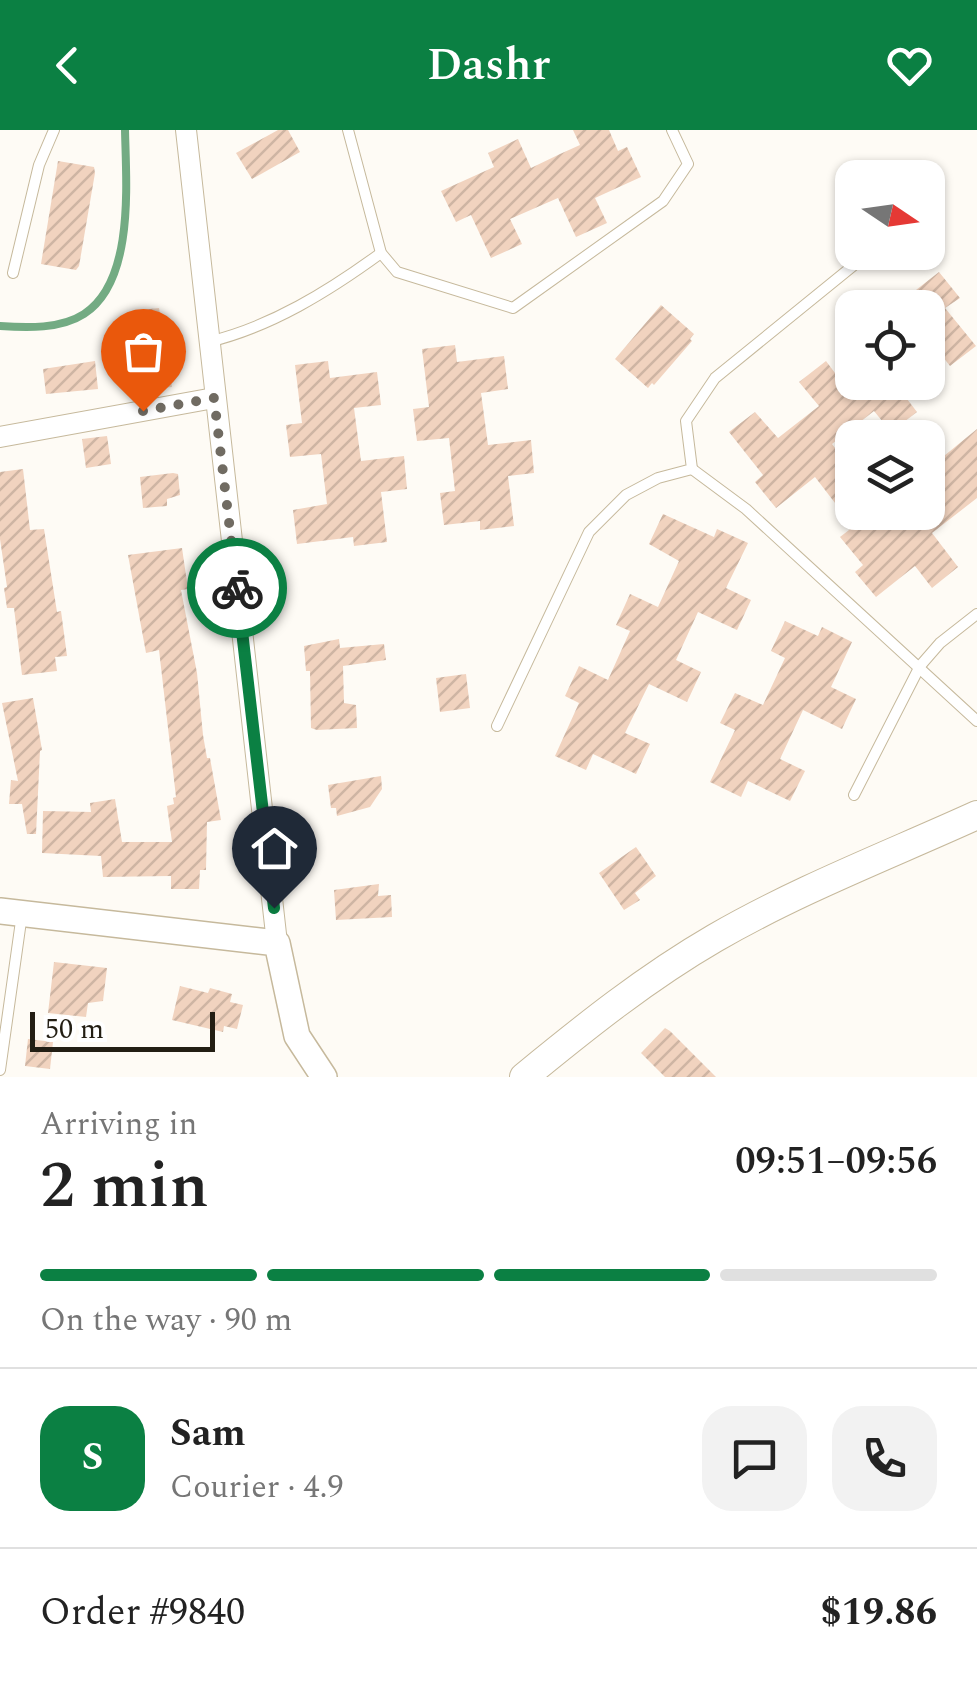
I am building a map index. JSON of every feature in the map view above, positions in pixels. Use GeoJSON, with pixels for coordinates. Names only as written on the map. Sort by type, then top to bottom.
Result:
{"type":"FeatureCollection","features":[{"type":"Feature","properties":{"kind":"main road"},"geometry":{"type":"LineString","coordinates":[[524,1077],[645,982],[715,938],[806,890],[977,815]]}},
{"type":"Feature","properties":{"kind":"street"},"geometry":{"type":"LineString","coordinates":[[186,130],[277,943],[297,1036],[324,1077]]}},
{"type":"Feature","properties":{"kind":"street"},"geometry":{"type":"LineString","coordinates":[[0,437],[214,398]]}},
{"type":"Feature","properties":{"kind":"street"},"geometry":{"type":"LineString","coordinates":[[11,912],[277,943]]}},
{"type":"Feature","properties":{"kind":"lane"},"geometry":{"type":"LineString","coordinates":[[13,272],[40,165],[54,130]]}},
{"type":"Feature","properties":{"kind":"lane"},"geometry":{"type":"LineString","coordinates":[[348,130],[380,253],[397,272],[513,308],[663,200],[688,164],[672,130]]}},
{"type":"Feature","properties":{"kind":"lane"},"geometry":{"type":"LineString","coordinates":[[207,342],[246,333],[343,281],[380,253]]}},
{"type":"Feature","properties":{"kind":"lane"},"geometry":{"type":"LineString","coordinates":[[848,270],[715,378],[686,421],[692,469],[746,509],[975,716]]}},
{"type":"Feature","properties":{"kind":"lane"},"geometry":{"type":"LineString","coordinates":[[497,726],[589,532],[626,494],[658,478],[692,469]]}},
{"type":"Feature","properties":{"kind":"lane"},"geometry":{"type":"LineString","coordinates":[[854,795],[920,666],[940,643],[977,614]]}},
{"type":"Feature","properties":{"kind":"lane"},"geometry":{"type":"LineString","coordinates":[[0,1070],[11,912]]}},
{"type":"Feature","properties":{"kind":"building"},"geometry":{"type":"Polygon","coordinates":[[[278,130],[288,130],[300,152],[252,179],[236,153],[278,130]]]}},
{"type":"Feature","properties":{"kind":"building"},"geometry":{"type":"Polygon","coordinates":[[[573,130],[609,130],[618,151],[627,147],[641,177],[595,198],[607,223],[576,237],[558,198],[510,219],[522,244],[491,258],[471,215],[456,222],[441,191],[494,167],[488,153],[518,139],[531,168],[580,145],[573,130]]]}},
{"type":"Feature","properties":{"kind":"building"},"geometry":{"type":"Polygon","coordinates":[[[58,161],[94,167],[95,173],[76,270],[41,264],[58,161]]]}},
{"type":"Feature","properties":{"kind":"building"},"geometry":{"type":"Polygon","coordinates":[[[939,272],[960,298],[945,308],[945,290],[916,290],[939,272]]]}},
{"type":"Feature","properties":{"kind":"building"},"geometry":{"type":"Polygon","coordinates":[[[661,305],[694,334],[692,341],[648,388],[615,359],[661,305]]]}},
{"type":"Feature","properties":{"kind":"building"},"geometry":{"type":"Polygon","coordinates":[[[159,308],[172,387],[150,389],[148,376],[137,377],[132,311],[159,308]]]}},
{"type":"Feature","properties":{"kind":"building"},"geometry":{"type":"Polygon","coordinates":[[[945,308],[976,346],[950,366],[945,360],[945,308]]]}},
{"type":"Feature","properties":{"kind":"building"},"geometry":{"type":"Polygon","coordinates":[[[455,345],[457,362],[504,356],[508,389],[481,393],[488,445],[531,440],[534,473],[508,476],[514,526],[480,530],[480,521],[444,525],[440,493],[455,491],[449,438],[417,441],[413,409],[429,407],[422,349],[455,345]]]}},
{"type":"Feature","properties":{"kind":"building"},"geometry":{"type":"Polygon","coordinates":[[[95,361],[98,389],[46,394],[43,369],[95,361]]]}},
{"type":"Feature","properties":{"kind":"building"},"geometry":{"type":"Polygon","coordinates":[[[328,361],[330,378],[377,372],[381,405],[354,408],[361,461],[404,456],[407,489],[381,492],[387,542],[354,546],[353,537],[297,544],[293,510],[327,504],[321,454],[290,457],[286,425],[302,423],[295,365],[328,361]]]}},
{"type":"Feature","properties":{"kind":"building"},"geometry":{"type":"Polygon","coordinates":[[[826,361],[835,373],[835,400],[908,400],[917,412],[907,420],[881,420],[874,411],[863,420],[835,420],[835,503],[815,477],[776,508],[755,482],[763,475],[729,432],[755,412],[778,438],[819,406],[799,382],[826,361]]]}},
{"type":"Feature","properties":{"kind":"building"},"geometry":{"type":"Polygon","coordinates":[[[977,429],[977,498],[945,523],[945,455],[977,429]]]}},
{"type":"Feature","properties":{"kind":"building"},"geometry":{"type":"Polygon","coordinates":[[[107,436],[111,464],[86,468],[82,439],[107,436]]]}},
{"type":"Feature","properties":{"kind":"building"},"geometry":{"type":"Polygon","coordinates":[[[23,469],[30,530],[44,529],[67,656],[55,657],[57,671],[22,675],[14,608],[7,608],[4,588],[7,587],[0,539],[0,472],[23,469]]]}},
{"type":"Feature","properties":{"kind":"building"},"geometry":{"type":"Polygon","coordinates":[[[178,474],[180,495],[167,499],[167,506],[143,508],[140,477],[178,474]]]}},
{"type":"Feature","properties":{"kind":"building"},"geometry":{"type":"Polygon","coordinates":[[[663,514],[714,537],[717,529],[748,543],[726,588],[751,600],[737,630],[698,612],[676,660],[701,672],[687,702],[649,684],[625,733],[650,744],[636,774],[593,754],[586,770],[555,756],[579,703],[565,696],[579,666],[608,680],[630,631],[616,625],[630,594],[658,607],[679,561],[649,544],[663,514]]]}},
{"type":"Feature","properties":{"kind":"building"},"geometry":{"type":"Polygon","coordinates":[[[849,530],[936,530],[932,533],[958,567],[932,588],[915,566],[876,597],[855,572],[863,565],[840,537],[849,530]]]}},
{"type":"Feature","properties":{"kind":"building"},"geometry":{"type":"Polygon","coordinates":[[[182,548],[188,589],[181,590],[197,673],[207,758],[221,820],[207,822],[206,870],[200,870],[199,889],[171,889],[171,876],[103,877],[101,856],[42,853],[43,811],[91,812],[90,803],[115,799],[122,842],[172,842],[167,806],[174,804],[176,797],[159,650],[146,653],[128,555],[182,548]]]}},
{"type":"Feature","properties":{"kind":"building"},"geometry":{"type":"Polygon","coordinates":[[[785,621],[818,636],[822,627],[852,642],[831,687],[856,699],[842,729],[803,710],[780,759],[805,771],[790,801],[748,781],[741,797],[710,782],[735,730],[720,723],[735,693],[763,705],[785,658],[771,651],[785,621]]]}},
{"type":"Feature","properties":{"kind":"building"},"geometry":{"type":"Polygon","coordinates":[[[339,639],[340,648],[384,644],[386,660],[343,666],[344,703],[356,705],[357,728],[317,730],[311,728],[310,671],[306,671],[304,646],[339,639]]]}},
{"type":"Feature","properties":{"kind":"building"},"geometry":{"type":"Polygon","coordinates":[[[466,674],[470,708],[440,712],[436,678],[466,674]]]}},
{"type":"Feature","properties":{"kind":"building"},"geometry":{"type":"Polygon","coordinates":[[[33,698],[42,750],[36,834],[27,834],[22,804],[9,804],[11,780],[18,781],[2,703],[33,698]]]}},
{"type":"Feature","properties":{"kind":"building"},"geometry":{"type":"Polygon","coordinates":[[[381,776],[382,789],[370,807],[337,816],[336,808],[331,808],[328,785],[381,776]]]}},
{"type":"Feature","properties":{"kind":"building"},"geometry":{"type":"Polygon","coordinates":[[[636,847],[656,876],[635,893],[640,900],[624,910],[599,873],[636,847]]]}},
{"type":"Feature","properties":{"kind":"building"},"geometry":{"type":"Polygon","coordinates":[[[379,884],[378,896],[391,895],[392,917],[336,920],[334,890],[379,884]]]}},
{"type":"Feature","properties":{"kind":"building"},"geometry":{"type":"Polygon","coordinates":[[[54,962],[107,968],[103,1001],[88,1003],[86,1017],[48,1013],[54,962]]]}},
{"type":"Feature","properties":{"kind":"building"},"geometry":{"type":"Polygon","coordinates":[[[180,986],[232,994],[230,1002],[243,1005],[237,1029],[224,1026],[223,1032],[172,1020],[180,986]]]}},
{"type":"Feature","properties":{"kind":"building"},"geometry":{"type":"Polygon","coordinates":[[[665,1028],[716,1077],[665,1077],[641,1053],[665,1028]]]}},
{"type":"Feature","properties":{"kind":"building"},"geometry":{"type":"Polygon","coordinates":[[[28,1039],[53,1042],[50,1069],[25,1066],[28,1039]]]}},
{"type":"Feature","properties":{"kind":"waterway"},"geometry":{"type":"LineString","coordinates":[[0,326],[54,325],[84,314],[100,299],[112,279],[124,229],[125,130]]}},
{"type":"Feature","properties":{"kind":"way so far"},"geometry":{"type":"LineString","coordinates":[[143,411],[214,398],[237,588]]}},
{"type":"Feature","properties":{"kind":"route"},"geometry":{"type":"LineString","coordinates":[[237,588],[274,908]]}}]}
